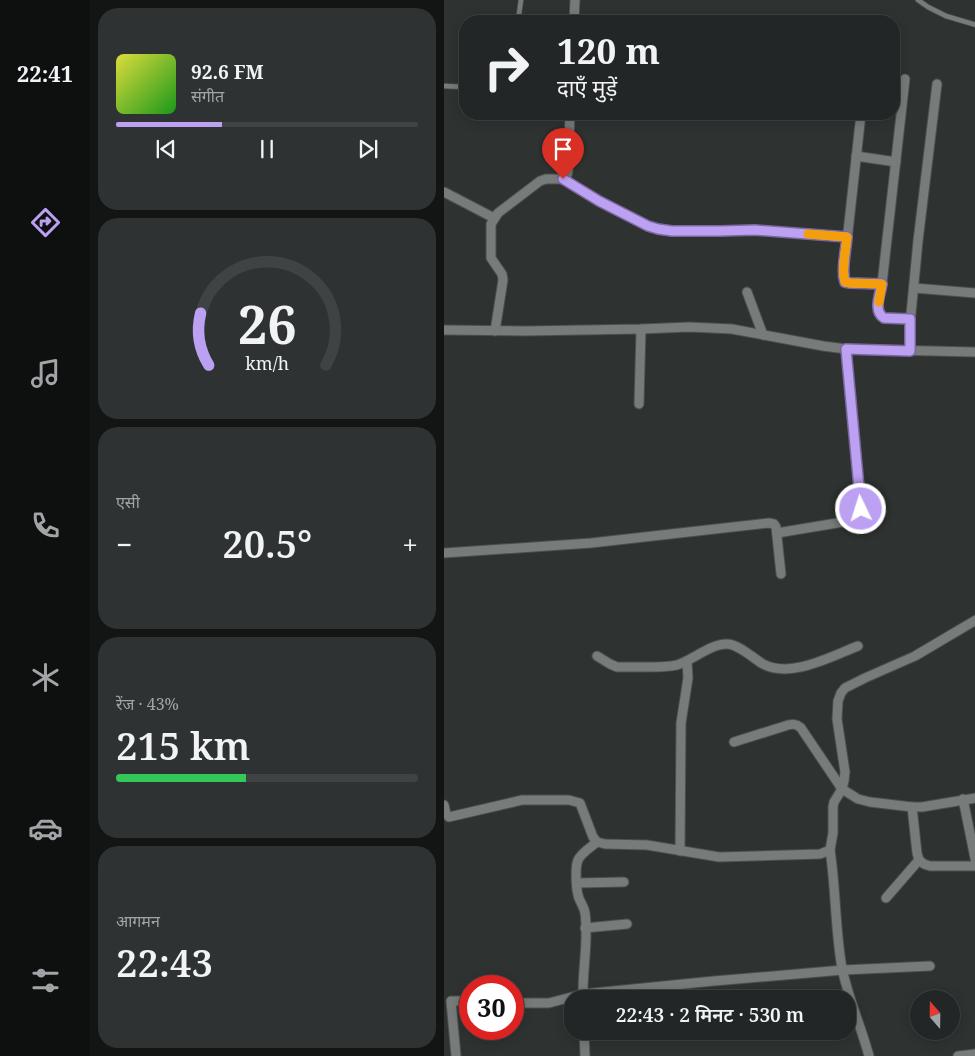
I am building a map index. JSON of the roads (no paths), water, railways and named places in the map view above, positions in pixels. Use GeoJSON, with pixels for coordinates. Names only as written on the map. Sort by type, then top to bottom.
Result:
{"type":"FeatureCollection","features":[{"type":"Feature","properties":{"kind":"street"},"geometry":{"type":"LineString","coordinates":[[574,15],[575,0]]}},
{"type":"Feature","properties":{"kind":"street"},"geometry":{"type":"LineString","coordinates":[[905,79],[878,312],[884,318],[910,319]]}},
{"type":"Feature","properties":{"kind":"street"},"geometry":{"type":"LineString","coordinates":[[910,351],[910,319],[937,84]]}},
{"type":"Feature","properties":{"kind":"street"},"geometry":{"type":"LineString","coordinates":[[563,179],[568,175],[570,120]]}},
{"type":"Feature","properties":{"kind":"street"},"geometry":{"type":"LineString","coordinates":[[860,120],[843,277],[845,282],[850,283],[882,284]]}},
{"type":"Feature","properties":{"kind":"street"},"geometry":{"type":"LineString","coordinates":[[856,156],[896,162]]}},
{"type":"Feature","properties":{"kind":"street"},"geometry":{"type":"LineString","coordinates":[[495,331],[503,280],[502,274],[491,258],[491,224],[498,213],[540,181],[546,179],[563,179],[599,201],[648,226],[658,229],[755,230],[847,237]]}},
{"type":"Feature","properties":{"kind":"street"},"geometry":{"type":"LineString","coordinates":[[444,192],[494,218]]}},
{"type":"Feature","properties":{"kind":"street"},"geometry":{"type":"LineString","coordinates":[[914,288],[975,293]]}},
{"type":"Feature","properties":{"kind":"street"},"geometry":{"type":"LineString","coordinates":[[747,292],[763,336]]}},
{"type":"Feature","properties":{"kind":"street"},"geometry":{"type":"LineString","coordinates":[[444,330],[495,331],[689,327],[732,330],[846,349],[975,352]]}},
{"type":"Feature","properties":{"kind":"street"},"geometry":{"type":"LineString","coordinates":[[639,404],[641,329]]}},
{"type":"Feature","properties":{"kind":"street"},"geometry":{"type":"LineString","coordinates":[[777,533],[848,521],[857,519],[860,515],[857,459],[846,349]]}},
{"type":"Feature","properties":{"kind":"street"},"geometry":{"type":"LineString","coordinates":[[444,553],[591,543],[763,523],[774,524],[776,527],[782,574]]}},
{"type":"Feature","properties":{"kind":"street"},"geometry":{"type":"LineString","coordinates":[[868,1056],[843,970],[830,850],[833,833],[832,807],[842,789],[844,781],[836,719],[838,701],[845,688],[915,656],[975,620]]}},
{"type":"Feature","properties":{"kind":"street"},"geometry":{"type":"LineString","coordinates":[[597,656],[616,667],[673,666],[720,645],[728,644],[735,646],[765,665],[783,668],[811,664],[858,646]]}},
{"type":"Feature","properties":{"kind":"street"},"geometry":{"type":"LineString","coordinates":[[680,851],[681,723],[688,678],[687,661]]}},
{"type":"Feature","properties":{"kind":"street"},"geometry":{"type":"LineString","coordinates":[[734,742],[792,724],[798,725],[842,789],[858,798],[912,807],[975,798]]}},
{"type":"Feature","properties":{"kind":"street"},"geometry":{"type":"LineString","coordinates":[[912,807],[919,860],[930,866],[975,864],[962,799]]}},
{"type":"Feature","properties":{"kind":"street"},"geometry":{"type":"LineString","coordinates":[[444,805],[448,817],[522,800],[569,800],[580,803],[593,837],[597,842],[604,844],[647,845],[706,855],[736,857],[820,854],[830,850]]}},
{"type":"Feature","properties":{"kind":"street"},"geometry":{"type":"LineString","coordinates":[[583,990],[585,914],[578,894],[576,870],[578,859],[581,855],[597,842]]}},
{"type":"Feature","properties":{"kind":"street"},"geometry":{"type":"LineString","coordinates":[[886,898],[919,860]]}},
{"type":"Feature","properties":{"kind":"street"},"geometry":{"type":"LineString","coordinates":[[577,883],[624,882]]}},
{"type":"Feature","properties":{"kind":"street"},"geometry":{"type":"LineString","coordinates":[[585,928],[627,924]]}},
{"type":"Feature","properties":{"kind":"street"},"geometry":{"type":"LineString","coordinates":[[635,990],[843,970],[930,966]]}},
{"type":"Feature","properties":{"kind":"street"},"geometry":{"type":"LineString","coordinates":[[456,1056],[452,1001],[459,1001]]}},
{"type":"Feature","properties":{"kind":"street"},"geometry":{"type":"LineString","coordinates":[[524,1003],[550,1004],[564,1001]]}},
{"type":"Feature","properties":{"kind":"street"},"geometry":{"type":"LineString","coordinates":[[584,1040],[585,1056]]}},
{"type":"Feature","properties":{"kind":"street"},"geometry":{"type":"LineString","coordinates":[[958,1056],[975,1054]]}},
{"type":"Feature","properties":{"kind":"lane"},"geometry":{"type":"LineString","coordinates":[[519,15],[521,0]]}},
{"type":"Feature","properties":{"kind":"lane"},"geometry":{"type":"LineString","coordinates":[[918,0],[946,16],[975,25]]}},
{"type":"Feature","properties":{"kind":"lane"},"geometry":{"type":"LineString","coordinates":[[444,86],[459,87]]}}]}
